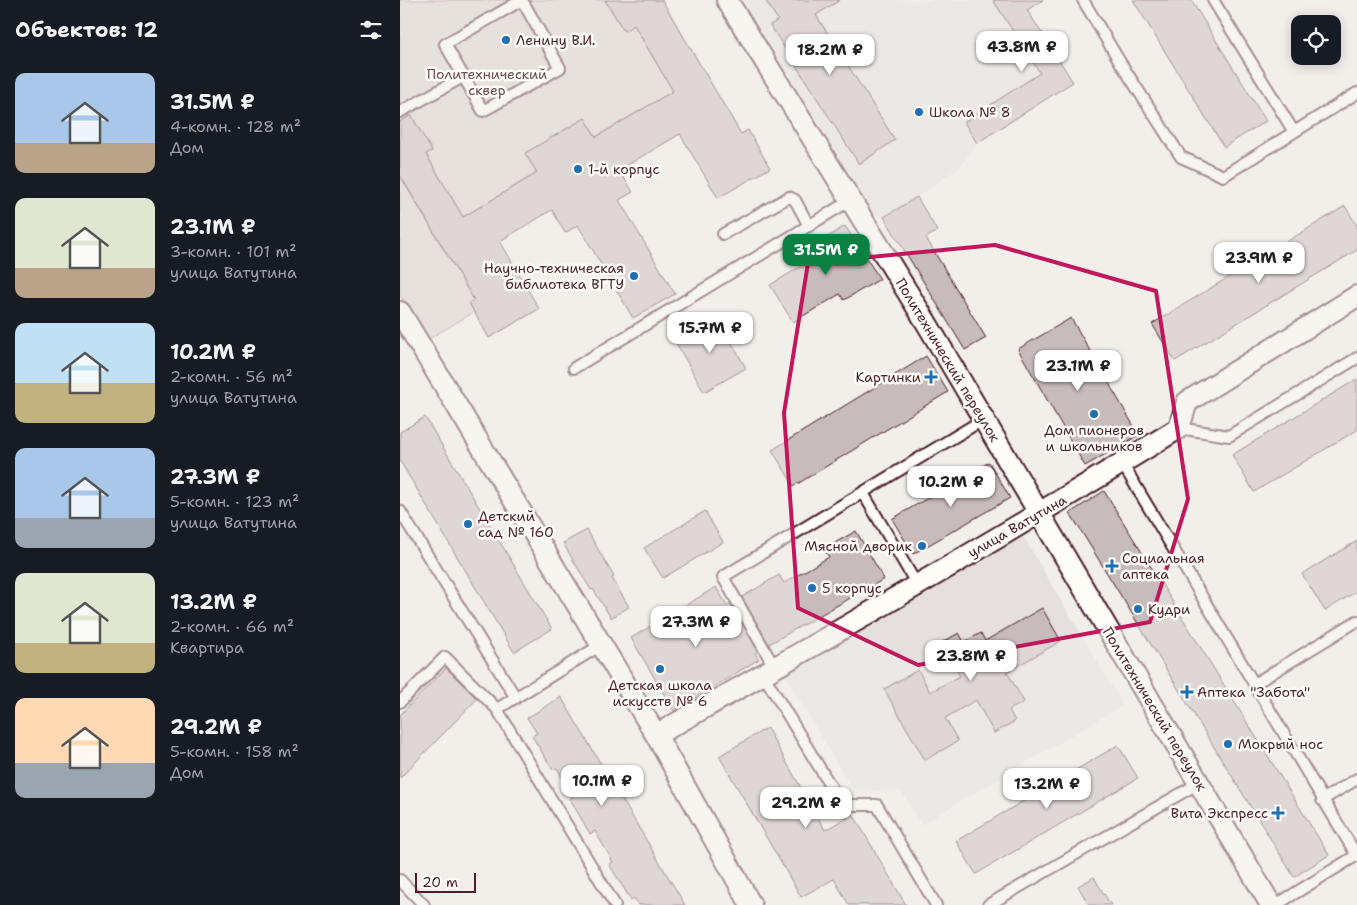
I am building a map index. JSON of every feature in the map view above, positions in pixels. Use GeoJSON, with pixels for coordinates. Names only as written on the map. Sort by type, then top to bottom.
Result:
{"type":"FeatureCollection","features":[{"type":"Feature","properties":{"kind":"street","name":"Политехнический переулок"},"geometry":{"type":"LineString","coordinates":[[728,0],[984,419],[1271,905]]}},
{"type":"Feature","properties":{"kind":"street"},"geometry":{"type":"LineString","coordinates":[[1179,428],[1187,402],[1357,296]]}},
{"type":"Feature","properties":{"kind":"street"},"geometry":{"type":"LineString","coordinates":[[400,312],[656,735],[751,905]]}},
{"type":"Feature","properties":{"kind":"street","name":"улица Ватутина"},"geometry":{"type":"LineString","coordinates":[[656,735],[1040,513],[1179,428]]}},
{"type":"Feature","properties":{"kind":"lane"},"geometry":{"type":"LineString","coordinates":[[522,0],[560,68],[483,111],[464,77],[445,44],[522,0]]}},
{"type":"Feature","properties":{"kind":"lane"},"geometry":{"type":"LineString","coordinates":[[1082,0],[1181,157],[1223,176],[1357,93]]}},
{"type":"Feature","properties":{"kind":"lane"},"geometry":{"type":"LineString","coordinates":[[1213,0],[1294,132]]}},
{"type":"Feature","properties":{"kind":"lane"},"geometry":{"type":"LineString","coordinates":[[400,112],[464,77]]}},
{"type":"Feature","properties":{"kind":"lane"},"geometry":{"type":"LineString","coordinates":[[723,234],[789,197],[795,200],[809,226]]}},
{"type":"Feature","properties":{"kind":"lane"},"geometry":{"type":"LineString","coordinates":[[574,368],[851,200]]}},
{"type":"Feature","properties":{"kind":"lane"},"geometry":{"type":"LineString","coordinates":[[1179,428],[1229,436],[1357,358]]}},
{"type":"Feature","properties":{"kind":"lane"},"geometry":{"type":"LineString","coordinates":[[936,905],[877,805],[842,805],[769,671],[723,577],[984,419]]}},
{"type":"Feature","properties":{"kind":"lane"},"geometry":{"type":"LineString","coordinates":[[1122,463],[1357,856],[1276,905]]}},
{"type":"Feature","properties":{"kind":"lane"},"geometry":{"type":"LineString","coordinates":[[863,494],[917,585]]}},
{"type":"Feature","properties":{"kind":"lane"},"geometry":{"type":"LineString","coordinates":[[400,511],[516,698]]}},
{"type":"Feature","properties":{"kind":"lane"},"geometry":{"type":"LineString","coordinates":[[1254,684],[1357,621]]}},
{"type":"Feature","properties":{"kind":"lane"},"geometry":{"type":"LineString","coordinates":[[497,709],[601,646]]}},
{"type":"Feature","properties":{"kind":"lane"},"geometry":{"type":"LineString","coordinates":[[400,702],[445,658],[497,709],[615,905]]}},
{"type":"Feature","properties":{"kind":"lane"},"geometry":{"type":"LineString","coordinates":[[1322,800],[1357,779]]}},
{"type":"Feature","properties":{"kind":"lane"},"geometry":{"type":"LineString","coordinates":[[988,905],[1199,783]]}},
{"type":"Feature","properties":{"kind":"lane"},"geometry":{"type":"LineString","coordinates":[[400,880],[424,905]]}},
{"type":"Feature","properties":{"kind":"highlighted area"},"geometry":{"type":"Polygon","coordinates":[[[995,245],[1156,291],[1188,499],[1150,622],[918,665],[798,608],[784,413],[808,263],[995,245]]]}},
{"type":"Feature","properties":{"kind":"shaded area","name":"Школа № 8"},"geometry":{"type":"Polygon","coordinates":[[[743,0],[1043,0],[1027,11],[1073,82],[977,143],[961,166],[917,197],[884,217],[875,215],[743,0]]]}},
{"type":"Feature","properties":{"kind":"shaded area"},"geometry":{"type":"Polygon","coordinates":[[[1020,531],[1123,705],[921,825],[902,792],[853,790],[783,672],[1020,531]]]}},
{"type":"Feature","properties":{"kind":"green space","name":"Политехнический сквер"},"geometry":{"type":"Polygon","coordinates":[[[400,0],[605,0],[624,31],[634,25],[673,91],[596,137],[585,118],[526,153],[537,173],[463,217],[426,154],[431,151],[411,115],[400,122],[400,0]]]}},
{"type":"Feature","properties":{"kind":"green space"},"geometry":{"type":"Polygon","coordinates":[[[400,176],[474,300],[469,303],[474,312],[427,340],[400,295],[400,176]]]}},
{"type":"Feature","properties":{"kind":"building","name":"1-й корпус"},"geometry":{"type":"Polygon","coordinates":[[[605,0],[662,0],[741,134],[748,130],[770,168],[718,198],[680,134],[619,170],[633,192],[619,200],[675,294],[633,318],[578,225],[565,233],[552,210],[500,241],[539,309],[489,338],[469,303],[474,300],[400,175],[400,122],[411,115],[432,151],[426,154],[463,217],[537,173],[525,153],[585,118],[596,137],[673,91],[634,25],[624,31],[605,0]]]}},
{"type":"Feature","properties":{"kind":"building"},"geometry":{"type":"Polygon","coordinates":[[[765,0],[840,0],[816,15],[895,140],[859,164],[770,25],[778,20],[765,0]]]}},
{"type":"Feature","properties":{"kind":"building"},"geometry":{"type":"Polygon","coordinates":[[[993,0],[1043,0],[1027,10],[1073,82],[977,143],[964,122],[1040,73],[993,0]]]}},
{"type":"Feature","properties":{"kind":"building"},"geometry":{"type":"Polygon","coordinates":[[[1133,0],[1191,0],[1266,121],[1224,147],[1133,0]]]}},
{"type":"Feature","properties":{"kind":"building"},"geometry":{"type":"Polygon","coordinates":[[[917,197],[937,231],[926,238],[986,338],[965,350],[884,217],[917,197]]]}},
{"type":"Feature","properties":{"kind":"building"},"geometry":{"type":"Polygon","coordinates":[[[1345,206],[1357,226],[1357,250],[1175,361],[1152,324],[1345,206]]]}},
{"type":"Feature","properties":{"kind":"building"},"geometry":{"type":"Polygon","coordinates":[[[845,226],[880,279],[844,300],[840,294],[793,322],[770,285],[817,257],[811,248],[845,226]]]}},
{"type":"Feature","properties":{"kind":"building"},"geometry":{"type":"Polygon","coordinates":[[[717,317],[746,368],[704,392],[675,341],[717,317]]]}},
{"type":"Feature","properties":{"kind":"building"},"geometry":{"type":"Polygon","coordinates":[[[1071,318],[1139,435],[1085,466],[1018,349],[1071,318]]]}},
{"type":"Feature","properties":{"kind":"building"},"geometry":{"type":"Polygon","coordinates":[[[926,356],[948,392],[794,486],[772,450],[926,356]]]}},
{"type":"Feature","properties":{"kind":"building"},"geometry":{"type":"Polygon","coordinates":[[[1357,379],[1357,430],[1254,492],[1232,455],[1357,379]]]}},
{"type":"Feature","properties":{"kind":"building"},"geometry":{"type":"Polygon","coordinates":[[[425,417],[552,629],[514,652],[400,461],[400,432],[425,417]]]}},
{"type":"Feature","properties":{"kind":"building"},"geometry":{"type":"Polygon","coordinates":[[[989,462],[1010,498],[913,554],[892,519],[989,462]]]}},
{"type":"Feature","properties":{"kind":"building"},"geometry":{"type":"Polygon","coordinates":[[[1104,491],[1329,855],[1294,877],[1070,513],[1104,491]]]}},
{"type":"Feature","properties":{"kind":"building"},"geometry":{"type":"Polygon","coordinates":[[[705,511],[723,542],[663,578],[644,548],[705,511]]]}},
{"type":"Feature","properties":{"kind":"building"},"geometry":{"type":"Polygon","coordinates":[[[587,530],[629,607],[611,618],[593,589],[591,590],[563,543],[587,530]]]}},
{"type":"Feature","properties":{"kind":"building","name":"5 корпус"},"geometry":{"type":"Polygon","coordinates":[[[856,531],[884,579],[769,644],[742,597],[779,575],[784,583],[829,557],[824,549],[856,531]]]}},
{"type":"Feature","properties":{"kind":"building"},"geometry":{"type":"Polygon","coordinates":[[[1357,541],[1357,591],[1325,611],[1302,574],[1357,541]]]}},
{"type":"Feature","properties":{"kind":"building"},"geometry":{"type":"Polygon","coordinates":[[[716,587],[727,605],[730,603],[758,651],[755,653],[759,659],[674,711],[631,638],[716,587]]]}},
{"type":"Feature","properties":{"kind":"building"},"geometry":{"type":"Polygon","coordinates":[[[1042,608],[1061,641],[1007,672],[1024,702],[1009,710],[1015,721],[994,733],[976,700],[945,718],[958,741],[925,760],[884,689],[918,670],[930,692],[960,676],[941,643],[959,633],[964,642],[981,633],[985,641],[1042,608]]]}},
{"type":"Feature","properties":{"kind":"building"},"geometry":{"type":"Polygon","coordinates":[[[446,668],[477,699],[400,778],[400,715],[446,668]]]}},
{"type":"Feature","properties":{"kind":"building"},"geometry":{"type":"Polygon","coordinates":[[[561,697],[685,905],[639,905],[634,898],[631,900],[609,864],[613,862],[595,831],[590,834],[570,799],[573,796],[557,768],[553,770],[532,736],[537,733],[527,718],[561,697]]]}},
{"type":"Feature","properties":{"kind":"building"},"geometry":{"type":"Polygon","coordinates":[[[767,728],[825,830],[853,814],[906,905],[849,905],[834,879],[801,897],[719,756],[767,728]]]}},
{"type":"Feature","properties":{"kind":"building"},"geometry":{"type":"Polygon","coordinates":[[[1118,745],[1138,778],[976,874],[956,841],[1118,745]]]}},
{"type":"Feature","properties":{"kind":"building"},"geometry":{"type":"Polygon","coordinates":[[[1094,877],[1111,905],[1089,905],[1078,886],[1094,877]]]}},
{"type":"Feature","properties":{"kind":"place","name":"Ленину В.И."},"geometry":{"type":"Point","coordinates":[506,40]}},
{"type":"Feature","properties":{"kind":"place","name":"Школа № 8"},"geometry":{"type":"Point","coordinates":[919,112]}},
{"type":"Feature","properties":{"kind":"place","name":"1-й корпус"},"geometry":{"type":"Point","coordinates":[578,169]}},
{"type":"Feature","properties":{"kind":"place","name":"Научно-техническая библиотека ВГТУ"},"geometry":{"type":"Point","coordinates":[634,276]}},
{"type":"Feature","properties":{"kind":"place","name":"Картинки"},"geometry":{"type":"Point","coordinates":[931,377]}},
{"type":"Feature","properties":{"kind":"place","name":"Дом пионеров и школьников"},"geometry":{"type":"Point","coordinates":[1094,414]}},
{"type":"Feature","properties":{"kind":"place","name":"Детский сад № 160"},"geometry":{"type":"Point","coordinates":[468,524]}},
{"type":"Feature","properties":{"kind":"place","name":"Мясной дворик"},"geometry":{"type":"Point","coordinates":[922,546]}},
{"type":"Feature","properties":{"kind":"place","name":"Социальная аптека"},"geometry":{"type":"Point","coordinates":[1112,566]}},
{"type":"Feature","properties":{"kind":"place","name":"5 корпус"},"geometry":{"type":"Point","coordinates":[812,588]}},
{"type":"Feature","properties":{"kind":"place","name":"Кудри"},"geometry":{"type":"Point","coordinates":[1138,609]}},
{"type":"Feature","properties":{"kind":"place","name":"Детская школа искусств № 6"},"geometry":{"type":"Point","coordinates":[660,669]}},
{"type":"Feature","properties":{"kind":"place","name":"Аптека \"Забота\""},"geometry":{"type":"Point","coordinates":[1187,692]}},
{"type":"Feature","properties":{"kind":"place","name":"Мокрый нос"},"geometry":{"type":"Point","coordinates":[1228,744]}},
{"type":"Feature","properties":{"kind":"place","name":"Вита Экспресс"},"geometry":{"type":"Point","coordinates":[1278,813]}}]}
